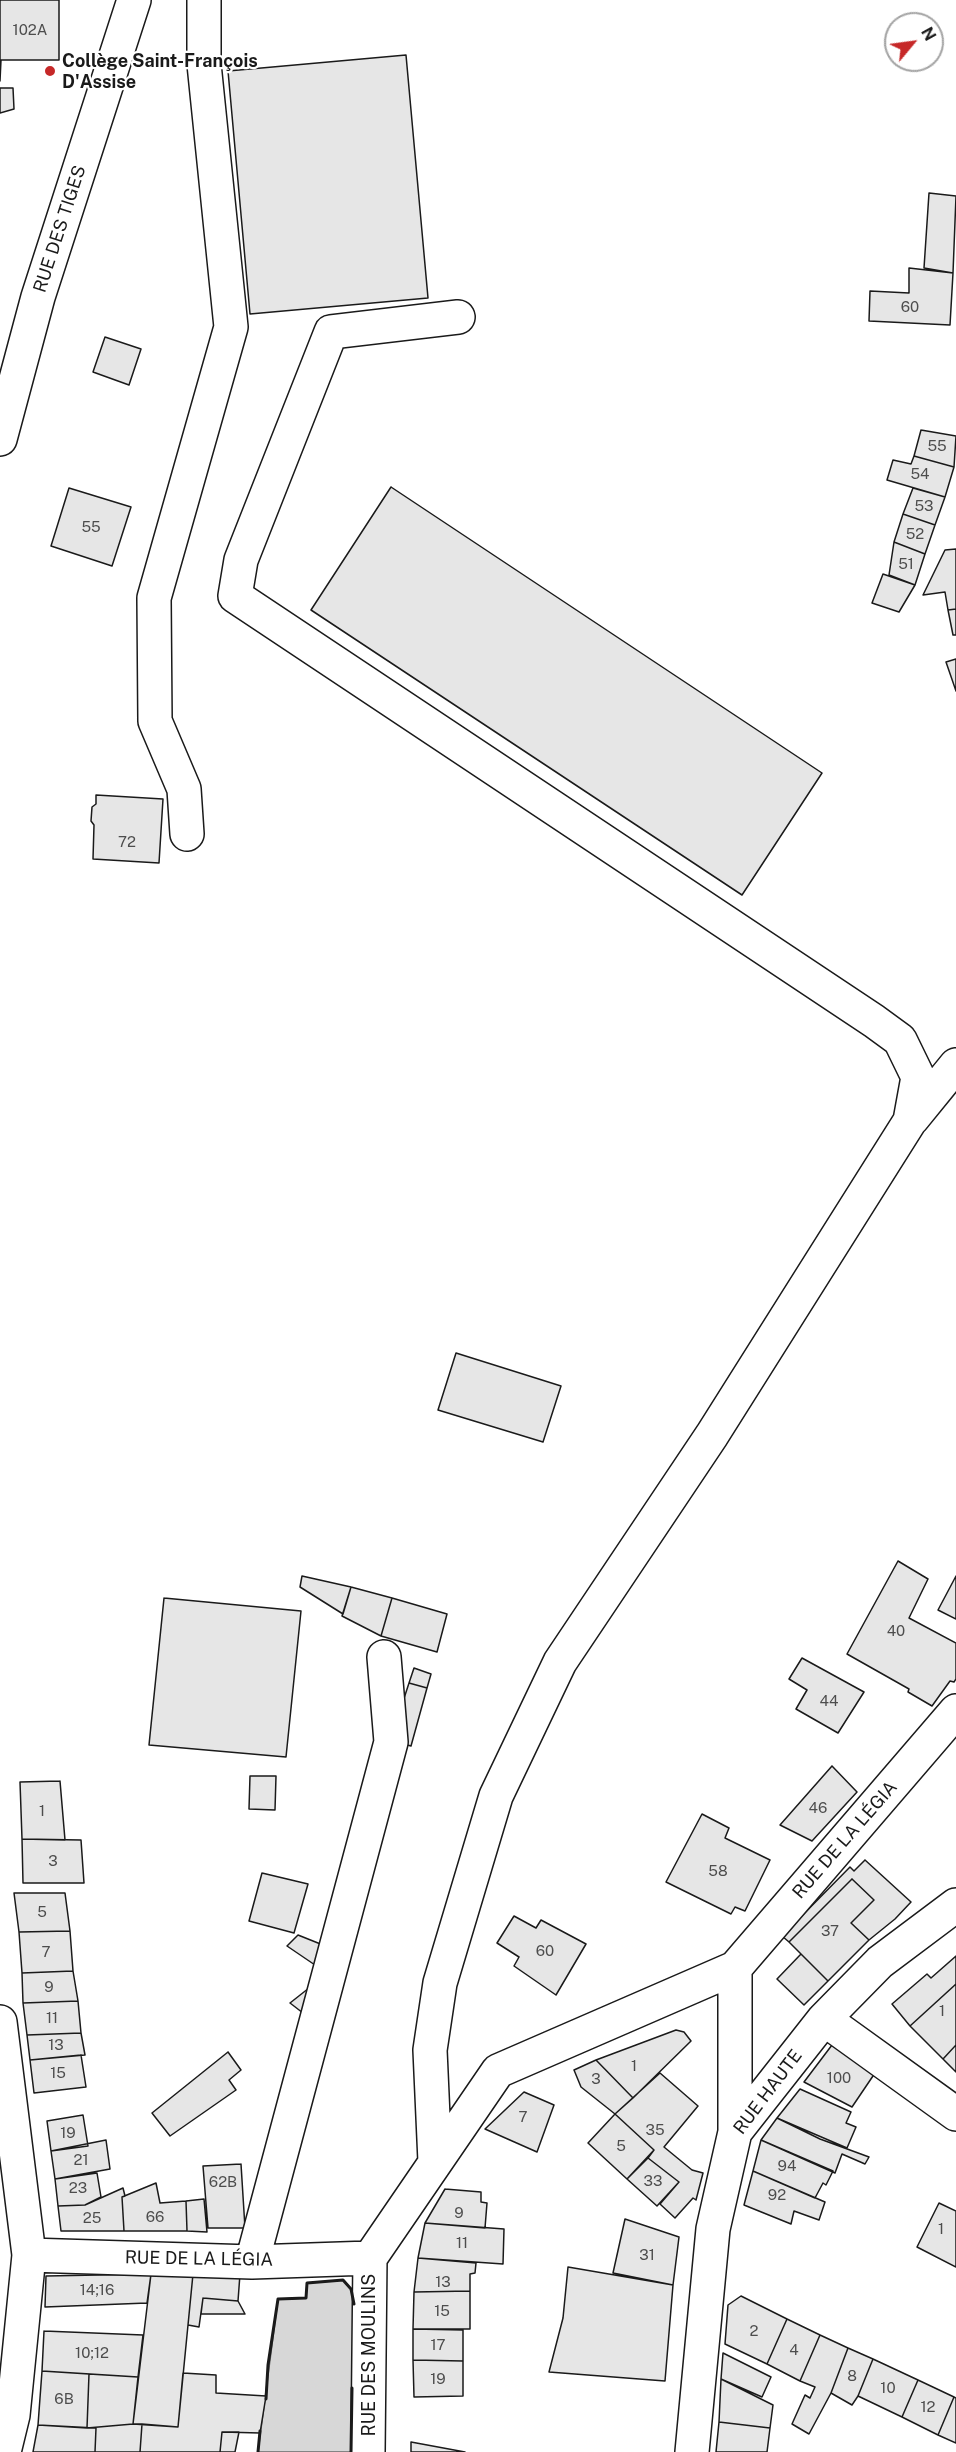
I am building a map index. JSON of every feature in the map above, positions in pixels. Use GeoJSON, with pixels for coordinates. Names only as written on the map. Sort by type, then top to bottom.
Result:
{"type":"FeatureCollection","features":[{"type":"Feature","properties":{"kind":"street"},"geometry":{"type":"LineString","coordinates":[[187,834],[184,789],[155,722],[154,598],[231,327],[204,64],[204,0]]}},
{"type":"Feature","properties":{"kind":"street","name":"RUE DES TIGES"},"geometry":{"type":"LineString","coordinates":[[0,440],[35,307],[130,10]]}},
{"type":"Feature","properties":{"kind":"street"},"geometry":{"type":"LineString","coordinates":[[458,317],[331,332],[241,560],[235,596],[900,1040],[918,1077],[910,1121]]}},
{"type":"Feature","properties":{"kind":"street"},"geometry":{"type":"LineString","coordinates":[[435,2162],[430,2050],[440,1983],[496,1796],[560,1662],[712,1435],[910,1121],[956,1065]]}},
{"type":"Feature","properties":{"kind":"street"},"geometry":{"type":"LineString","coordinates":[[252,2262],[391,1742],[384,1657]]}},
{"type":"Feature","properties":{"kind":"street","name":"RUE DE LA LÉGIA"},"geometry":{"type":"LineString","coordinates":[[735,1968],[956,1711]]}},
{"type":"Feature","properties":{"kind":"street","name":"RUE HAUTE"},"geometry":{"type":"LineString","coordinates":[[692,2452],[714,2229],[735,2132],[824,2019],[880,1962],[956,1905]]}},
{"type":"Feature","properties":{"kind":"street"},"geometry":{"type":"LineString","coordinates":[[370,2258],[498,2071],[735,1968],[735,2132]]}},
{"type":"Feature","properties":{"kind":"street"},"geometry":{"type":"LineString","coordinates":[[824,2019],[956,2114]]}},
{"type":"Feature","properties":{"kind":"street"},"geometry":{"type":"LineString","coordinates":[[0,2022],[28,2255],[13,2415],[4,2452]]}},
{"type":"Feature","properties":{"kind":"street","name":"RUE DE LA LÉGIA"},"geometry":{"type":"LineString","coordinates":[[28,2255],[252,2262],[370,2258]]}},
{"type":"Feature","properties":{"kind":"street","name":"RUE DES MOULINS"},"geometry":{"type":"LineString","coordinates":[[368,2452],[370,2258]]}},
{"type":"Feature","properties":{"kind":"shaded area"},"geometry":{"type":"Polygon","coordinates":[[[343,2280],[351,2289],[354,2305],[351,2452],[258,2452],[278,2299],[306,2298],[307,2283],[343,2280]]]}},
{"type":"Feature","properties":{"kind":"building"},"geometry":{"type":"Polygon","coordinates":[[[0,0],[59,0],[59,60],[1,60],[0,81],[0,0]]]}},
{"type":"Feature","properties":{"kind":"building"},"geometry":{"type":"Polygon","coordinates":[[[406,55],[428,298],[250,314],[228,71],[406,55]]]}},
{"type":"Feature","properties":{"kind":"building"},"geometry":{"type":"Polygon","coordinates":[[[0,88],[13,88],[14,109],[0,113],[0,88]]]}},
{"type":"Feature","properties":{"kind":"building"},"geometry":{"type":"Polygon","coordinates":[[[929,193],[956,196],[953,273],[924,268],[929,193]]]}},
{"type":"Feature","properties":{"kind":"building"},"geometry":{"type":"Polygon","coordinates":[[[909,268],[953,273],[950,325],[869,321],[870,291],[909,293],[909,268]]]}},
{"type":"Feature","properties":{"kind":"building"},"geometry":{"type":"Polygon","coordinates":[[[105,337],[141,349],[129,385],[93,372],[105,337]]]}},
{"type":"Feature","properties":{"kind":"building"},"geometry":{"type":"Polygon","coordinates":[[[921,430],[956,436],[954,467],[914,456],[921,430]]]}},
{"type":"Feature","properties":{"kind":"building"},"geometry":{"type":"Polygon","coordinates":[[[914,456],[954,467],[945,497],[887,480],[893,460],[911,464],[914,456]]]}},
{"type":"Feature","properties":{"kind":"building"},"geometry":{"type":"Polygon","coordinates":[[[391,487],[822,773],[742,895],[311,610],[391,487]]]}},
{"type":"Feature","properties":{"kind":"building"},"geometry":{"type":"Polygon","coordinates":[[[69,488],[131,507],[112,566],[51,546],[69,488]]]}},
{"type":"Feature","properties":{"kind":"building"},"geometry":{"type":"Polygon","coordinates":[[[913,488],[945,497],[935,525],[903,514],[913,488]]]}},
{"type":"Feature","properties":{"kind":"building"},"geometry":{"type":"Polygon","coordinates":[[[903,514],[935,525],[925,554],[894,542],[903,514]]]}},
{"type":"Feature","properties":{"kind":"building"},"geometry":{"type":"Polygon","coordinates":[[[894,542],[925,554],[915,585],[889,575],[894,542]]]}},
{"type":"Feature","properties":{"kind":"building"},"geometry":{"type":"Polygon","coordinates":[[[956,549],[956,609],[948,610],[945,592],[923,595],[945,550],[956,549]]]}},
{"type":"Feature","properties":{"kind":"building"},"geometry":{"type":"Polygon","coordinates":[[[883,574],[915,585],[899,612],[872,603],[883,574]]]}},
{"type":"Feature","properties":{"kind":"building"},"geometry":{"type":"Polygon","coordinates":[[[956,609],[956,635],[953,635],[948,610],[956,609]]]}},
{"type":"Feature","properties":{"kind":"building"},"geometry":{"type":"Polygon","coordinates":[[[956,659],[956,691],[946,662],[956,659]]]}},
{"type":"Feature","properties":{"kind":"building"},"geometry":{"type":"Polygon","coordinates":[[[96,795],[163,799],[159,863],[93,859],[94,825],[91,821],[96,795]]]}},
{"type":"Feature","properties":{"kind":"building"},"geometry":{"type":"Polygon","coordinates":[[[456,1353],[561,1386],[543,1442],[438,1410],[456,1353]]]}},
{"type":"Feature","properties":{"kind":"building"},"geometry":{"type":"Polygon","coordinates":[[[898,1561],[928,1579],[909,1618],[956,1643],[956,1679],[954,1682],[950,1681],[932,1706],[908,1692],[909,1689],[847,1654],[898,1561]]]}},
{"type":"Feature","properties":{"kind":"building"},"geometry":{"type":"Polygon","coordinates":[[[302,1576],[351,1587],[343,1614],[300,1587],[302,1576]]]}},
{"type":"Feature","properties":{"kind":"building"},"geometry":{"type":"Polygon","coordinates":[[[956,1576],[956,1619],[938,1610],[956,1576]]]}},
{"type":"Feature","properties":{"kind":"building"},"geometry":{"type":"Polygon","coordinates":[[[351,1587],[392,1598],[381,1636],[342,1616],[351,1587]]]}},
{"type":"Feature","properties":{"kind":"building"},"geometry":{"type":"Polygon","coordinates":[[[164,1598],[301,1611],[286,1757],[149,1745],[164,1598]]]}},
{"type":"Feature","properties":{"kind":"building"},"geometry":{"type":"Polygon","coordinates":[[[392,1598],[447,1614],[437,1652],[381,1636],[392,1598]]]}},
{"type":"Feature","properties":{"kind":"building"},"geometry":{"type":"Polygon","coordinates":[[[802,1658],[864,1692],[838,1733],[796,1709],[807,1690],[789,1679],[802,1658]]]}},
{"type":"Feature","properties":{"kind":"building"},"geometry":{"type":"Polygon","coordinates":[[[414,1668],[431,1674],[427,1688],[409,1683],[414,1668]]]}},
{"type":"Feature","properties":{"kind":"building"},"geometry":{"type":"Polygon","coordinates":[[[409,1683],[427,1688],[411,1746],[400,1743],[398,1717],[409,1683]]]}},
{"type":"Feature","properties":{"kind":"building"},"geometry":{"type":"Polygon","coordinates":[[[832,1766],[857,1792],[812,1841],[780,1825],[832,1766]]]}},
{"type":"Feature","properties":{"kind":"building"},"geometry":{"type":"Polygon","coordinates":[[[250,1776],[276,1776],[275,1810],[249,1809],[250,1776]]]}},
{"type":"Feature","properties":{"kind":"building"},"geometry":{"type":"Polygon","coordinates":[[[60,1781],[65,1840],[22,1839],[20,1782],[60,1781]]]}},
{"type":"Feature","properties":{"kind":"building"},"geometry":{"type":"Polygon","coordinates":[[[702,1814],[729,1828],[725,1838],[770,1860],[745,1911],[735,1907],[731,1914],[666,1882],[702,1814]]]}},
{"type":"Feature","properties":{"kind":"building"},"geometry":{"type":"Polygon","coordinates":[[[22,1839],[81,1840],[84,1883],[23,1883],[22,1839]]]}},
{"type":"Feature","properties":{"kind":"building"},"geometry":{"type":"Polygon","coordinates":[[[865,1860],[911,1902],[895,1919],[869,1940],[851,1923],[874,1900],[852,1879],[789,1942],[782,1936],[850,1867],[854,1871],[865,1860]]]}},
{"type":"Feature","properties":{"kind":"building"},"geometry":{"type":"Polygon","coordinates":[[[262,1873],[308,1884],[294,1933],[249,1921],[262,1873]]]}},
{"type":"Feature","properties":{"kind":"building"},"geometry":{"type":"Polygon","coordinates":[[[852,1879],[874,1900],[851,1923],[869,1940],[828,1981],[789,1942],[852,1879]]]}},
{"type":"Feature","properties":{"kind":"building"},"geometry":{"type":"Polygon","coordinates":[[[14,1893],[65,1893],[70,1931],[19,1932],[14,1893]]]}},
{"type":"Feature","properties":{"kind":"building"},"geometry":{"type":"Polygon","coordinates":[[[514,1916],[536,1928],[541,1920],[586,1944],[556,1995],[514,1966],[519,1957],[497,1943],[514,1916]]]}},
{"type":"Feature","properties":{"kind":"building"},"geometry":{"type":"Polygon","coordinates":[[[70,1931],[73,1971],[22,1973],[19,1932],[70,1931]]]}},
{"type":"Feature","properties":{"kind":"building"},"geometry":{"type":"Polygon","coordinates":[[[298,1935],[323,1945],[315,1965],[287,1946],[298,1935]]]}},
{"type":"Feature","properties":{"kind":"building"},"geometry":{"type":"Polygon","coordinates":[[[801,1954],[828,1981],[804,2005],[777,1979],[801,1954]]]}},
{"type":"Feature","properties":{"kind":"building"},"geometry":{"type":"Polygon","coordinates":[[[956,1956],[956,1984],[910,2026],[892,2004],[927,1974],[931,1978],[956,1956]]]}},
{"type":"Feature","properties":{"kind":"building"},"geometry":{"type":"Polygon","coordinates":[[[73,1971],[78,2001],[23,2003],[22,1973],[73,1971]]]}},
{"type":"Feature","properties":{"kind":"building"},"geometry":{"type":"Polygon","coordinates":[[[956,1984],[956,2045],[943,2059],[910,2026],[956,1984]]]}},
{"type":"Feature","properties":{"kind":"building"},"geometry":{"type":"Polygon","coordinates":[[[309,1988],[303,2013],[290,2003],[309,1988]]]}},
{"type":"Feature","properties":{"kind":"building"},"geometry":{"type":"Polygon","coordinates":[[[78,2001],[81,2033],[27,2035],[23,2003],[78,2001]]]}},
{"type":"Feature","properties":{"kind":"building"},"geometry":{"type":"Polygon","coordinates":[[[676,2030],[684,2032],[691,2041],[633,2098],[596,2060],[676,2030]]]}},
{"type":"Feature","properties":{"kind":"building"},"geometry":{"type":"Polygon","coordinates":[[[81,2033],[85,2055],[30,2060],[27,2035],[81,2033]]]}},
{"type":"Feature","properties":{"kind":"building"},"geometry":{"type":"Polygon","coordinates":[[[832,2045],[875,2073],[852,2107],[804,2082],[832,2045]]]}},
{"type":"Feature","properties":{"kind":"building"},"geometry":{"type":"Polygon","coordinates":[[[956,2045],[956,2072],[943,2059],[956,2045]]]}},
{"type":"Feature","properties":{"kind":"building"},"geometry":{"type":"Polygon","coordinates":[[[228,2052],[241,2070],[229,2080],[236,2090],[170,2136],[152,2113],[228,2052]]]}},
{"type":"Feature","properties":{"kind":"building"},"geometry":{"type":"Polygon","coordinates":[[[81,2055],[86,2087],[34,2093],[30,2060],[81,2055]]]}},
{"type":"Feature","properties":{"kind":"building"},"geometry":{"type":"Polygon","coordinates":[[[596,2060],[633,2098],[615,2114],[581,2087],[574,2070],[596,2060]]]}},
{"type":"Feature","properties":{"kind":"building"},"geometry":{"type":"Polygon","coordinates":[[[660,2073],[698,2106],[664,2147],[692,2170],[703,2173],[696,2200],[693,2198],[675,2218],[660,2204],[679,2182],[648,2158],[654,2150],[615,2114],[660,2073]]]}},
{"type":"Feature","properties":{"kind":"building"},"geometry":{"type":"Polygon","coordinates":[[[800,2089],[851,2112],[846,2123],[856,2127],[847,2148],[777,2118],[800,2089]]]}},
{"type":"Feature","properties":{"kind":"building"},"geometry":{"type":"Polygon","coordinates":[[[524,2092],[554,2105],[537,2152],[485,2129],[524,2092]]]}},
{"type":"Feature","properties":{"kind":"building"},"geometry":{"type":"Polygon","coordinates":[[[615,2114],[654,2150],[627,2179],[588,2143],[615,2114]]]}},
{"type":"Feature","properties":{"kind":"building"},"geometry":{"type":"Polygon","coordinates":[[[83,2115],[88,2146],[51,2151],[47,2121],[83,2115]]]}},
{"type":"Feature","properties":{"kind":"building"},"geometry":{"type":"Polygon","coordinates":[[[777,2118],[820,2139],[869,2157],[865,2164],[842,2154],[835,2173],[761,2140],[777,2118]]]}},
{"type":"Feature","properties":{"kind":"building"},"geometry":{"type":"Polygon","coordinates":[[[106,2140],[110,2169],[55,2179],[51,2151],[106,2140]]]}},
{"type":"Feature","properties":{"kind":"building"},"geometry":{"type":"Polygon","coordinates":[[[761,2140],[833,2171],[826,2185],[823,2183],[815,2198],[753,2171],[761,2140]]]}},
{"type":"Feature","properties":{"kind":"building"},"geometry":{"type":"Polygon","coordinates":[[[648,2158],[679,2182],[657,2206],[627,2179],[648,2158]]]}},
{"type":"Feature","properties":{"kind":"building"},"geometry":{"type":"Polygon","coordinates":[[[241,2164],[245,2228],[208,2228],[203,2166],[241,2164]]]}},
{"type":"Feature","properties":{"kind":"building"},"geometry":{"type":"Polygon","coordinates":[[[753,2171],[825,2202],[819,2220],[794,2211],[791,2224],[744,2205],[753,2171]]]}},
{"type":"Feature","properties":{"kind":"building"},"geometry":{"type":"Polygon","coordinates":[[[97,2173],[101,2197],[85,2205],[58,2206],[55,2179],[97,2173]]]}},
{"type":"Feature","properties":{"kind":"building"},"geometry":{"type":"Polygon","coordinates":[[[156,2183],[160,2203],[186,2201],[187,2231],[124,2231],[122,2197],[156,2183]]]}},
{"type":"Feature","properties":{"kind":"building"},"geometry":{"type":"Polygon","coordinates":[[[123,2188],[125,2196],[122,2197],[124,2231],[61,2231],[58,2206],[85,2205],[123,2188]]]}},
{"type":"Feature","properties":{"kind":"building"},"geometry":{"type":"Polygon","coordinates":[[[445,2189],[481,2192],[481,2202],[487,2203],[485,2228],[425,2223],[445,2189]]]}},
{"type":"Feature","properties":{"kind":"building"},"geometry":{"type":"Polygon","coordinates":[[[204,2199],[207,2232],[187,2231],[186,2201],[204,2199]]]}},
{"type":"Feature","properties":{"kind":"building"},"geometry":{"type":"Polygon","coordinates":[[[939,2203],[956,2211],[956,2267],[917,2247],[939,2203]]]}},
{"type":"Feature","properties":{"kind":"building"},"geometry":{"type":"Polygon","coordinates":[[[625,2219],[679,2237],[673,2285],[613,2273],[625,2219]]]}},
{"type":"Feature","properties":{"kind":"building"},"geometry":{"type":"Polygon","coordinates":[[[425,2223],[504,2229],[503,2264],[418,2258],[425,2223]]]}},
{"type":"Feature","properties":{"kind":"building"},"geometry":{"type":"Polygon","coordinates":[[[418,2258],[476,2263],[475,2273],[470,2274],[470,2291],[414,2292],[418,2258]]]}},
{"type":"Feature","properties":{"kind":"building"},"geometry":{"type":"Polygon","coordinates":[[[568,2267],[673,2285],[665,2381],[549,2372],[563,2318],[568,2267]]]}},
{"type":"Feature","properties":{"kind":"building"},"geometry":{"type":"Polygon","coordinates":[[[151,2274],[147,2303],[45,2307],[46,2276],[151,2274]]]}},
{"type":"Feature","properties":{"kind":"building"},"geometry":{"type":"Polygon","coordinates":[[[151,2274],[193,2274],[178,2427],[133,2424],[151,2274]]]}},
{"type":"Feature","properties":{"kind":"building"},"geometry":{"type":"Polygon","coordinates":[[[193,2274],[240,2274],[238,2301],[203,2298],[199,2327],[188,2325],[193,2274]]]}},
{"type":"Feature","properties":{"kind":"building"},"geometry":{"type":"Polygon","coordinates":[[[470,2291],[470,2329],[413,2329],[414,2292],[470,2291]]]}},
{"type":"Feature","properties":{"kind":"building"},"geometry":{"type":"Polygon","coordinates":[[[741,2296],[787,2319],[767,2364],[725,2344],[728,2305],[741,2296]]]}},
{"type":"Feature","properties":{"kind":"building"},"geometry":{"type":"Polygon","coordinates":[[[203,2298],[238,2301],[245,2314],[201,2314],[203,2298]]]}},
{"type":"Feature","properties":{"kind":"building"},"geometry":{"type":"Polygon","coordinates":[[[787,2319],[820,2335],[800,2381],[767,2364],[787,2319]]]}},
{"type":"Feature","properties":{"kind":"building"},"geometry":{"type":"Polygon","coordinates":[[[413,2329],[463,2330],[463,2361],[413,2360],[413,2329]]]}},
{"type":"Feature","properties":{"kind":"building"},"geometry":{"type":"Polygon","coordinates":[[[44,2331],[143,2335],[138,2377],[42,2371],[44,2331]]]}},
{"type":"Feature","properties":{"kind":"building"},"geometry":{"type":"Polygon","coordinates":[[[820,2335],[848,2348],[831,2393],[809,2434],[792,2424],[805,2395],[810,2398],[815,2387],[800,2381],[820,2335]]]}},
{"type":"Feature","properties":{"kind":"building"},"geometry":{"type":"Polygon","coordinates":[[[848,2348],[873,2359],[852,2405],[831,2393],[848,2348]]]}},
{"type":"Feature","properties":{"kind":"building"},"geometry":{"type":"Polygon","coordinates":[[[723,2353],[771,2377],[762,2397],[721,2379],[723,2353]]]}},
{"type":"Feature","properties":{"kind":"building"},"geometry":{"type":"Polygon","coordinates":[[[873,2359],[918,2380],[902,2417],[858,2396],[873,2359]]]}},
{"type":"Feature","properties":{"kind":"building"},"geometry":{"type":"Polygon","coordinates":[[[413,2360],[463,2361],[463,2396],[414,2397],[413,2360]]]}},
{"type":"Feature","properties":{"kind":"building"},"geometry":{"type":"Polygon","coordinates":[[[42,2371],[89,2374],[87,2428],[38,2425],[42,2371]]]}},
{"type":"Feature","properties":{"kind":"building"},"geometry":{"type":"Polygon","coordinates":[[[183,2373],[216,2375],[216,2393],[266,2396],[260,2433],[222,2432],[220,2452],[140,2452],[142,2424],[178,2427],[183,2373]]]}},
{"type":"Feature","properties":{"kind":"building"},"geometry":{"type":"Polygon","coordinates":[[[89,2374],[138,2377],[133,2424],[87,2428],[89,2374]]]}},
{"type":"Feature","properties":{"kind":"building"},"geometry":{"type":"Polygon","coordinates":[[[721,2379],[773,2405],[770,2428],[719,2422],[721,2379]]]}},
{"type":"Feature","properties":{"kind":"building"},"geometry":{"type":"Polygon","coordinates":[[[918,2380],[954,2397],[938,2435],[902,2417],[918,2380]]]}},
{"type":"Feature","properties":{"kind":"building"},"geometry":{"type":"Polygon","coordinates":[[[954,2397],[956,2398],[956,2443],[938,2435],[954,2397]]]}},
{"type":"Feature","properties":{"kind":"building"},"geometry":{"type":"Polygon","coordinates":[[[719,2422],[770,2428],[767,2452],[716,2452],[719,2422]]]}},
{"type":"Feature","properties":{"kind":"building"},"geometry":{"type":"Polygon","coordinates":[[[142,2424],[140,2452],[95,2452],[96,2428],[87,2428],[142,2424]]]}},
{"type":"Feature","properties":{"kind":"building"},"geometry":{"type":"Polygon","coordinates":[[[38,2425],[96,2428],[95,2452],[33,2452],[38,2425]]]}},
{"type":"Feature","properties":{"kind":"building"},"geometry":{"type":"Polygon","coordinates":[[[222,2432],[239,2432],[235,2452],[220,2452],[222,2432]]]}},
{"type":"Feature","properties":{"kind":"building"},"geometry":{"type":"Polygon","coordinates":[[[411,2442],[465,2452],[411,2452],[411,2442]]]}},
{"type":"Feature","properties":{"kind":"wall"},"geometry":{"type":"LineString","coordinates":[[266,2399],[268,2365],[278,2299],[306,2298],[307,2283],[343,2280],[351,2289],[354,2304]]}},
{"type":"Feature","properties":{"kind":"wall"},"geometry":{"type":"LineString","coordinates":[[351,2452],[352,2388]]}},
{"type":"Feature","properties":{"kind":"wall"},"geometry":{"type":"LineString","coordinates":[[258,2452],[260,2431]]}},
{"type":"Feature","properties":{"kind":"place","name":"Collège Saint-François D'Assise"},"geometry":{"type":"Point","coordinates":[50,71]}}]}
